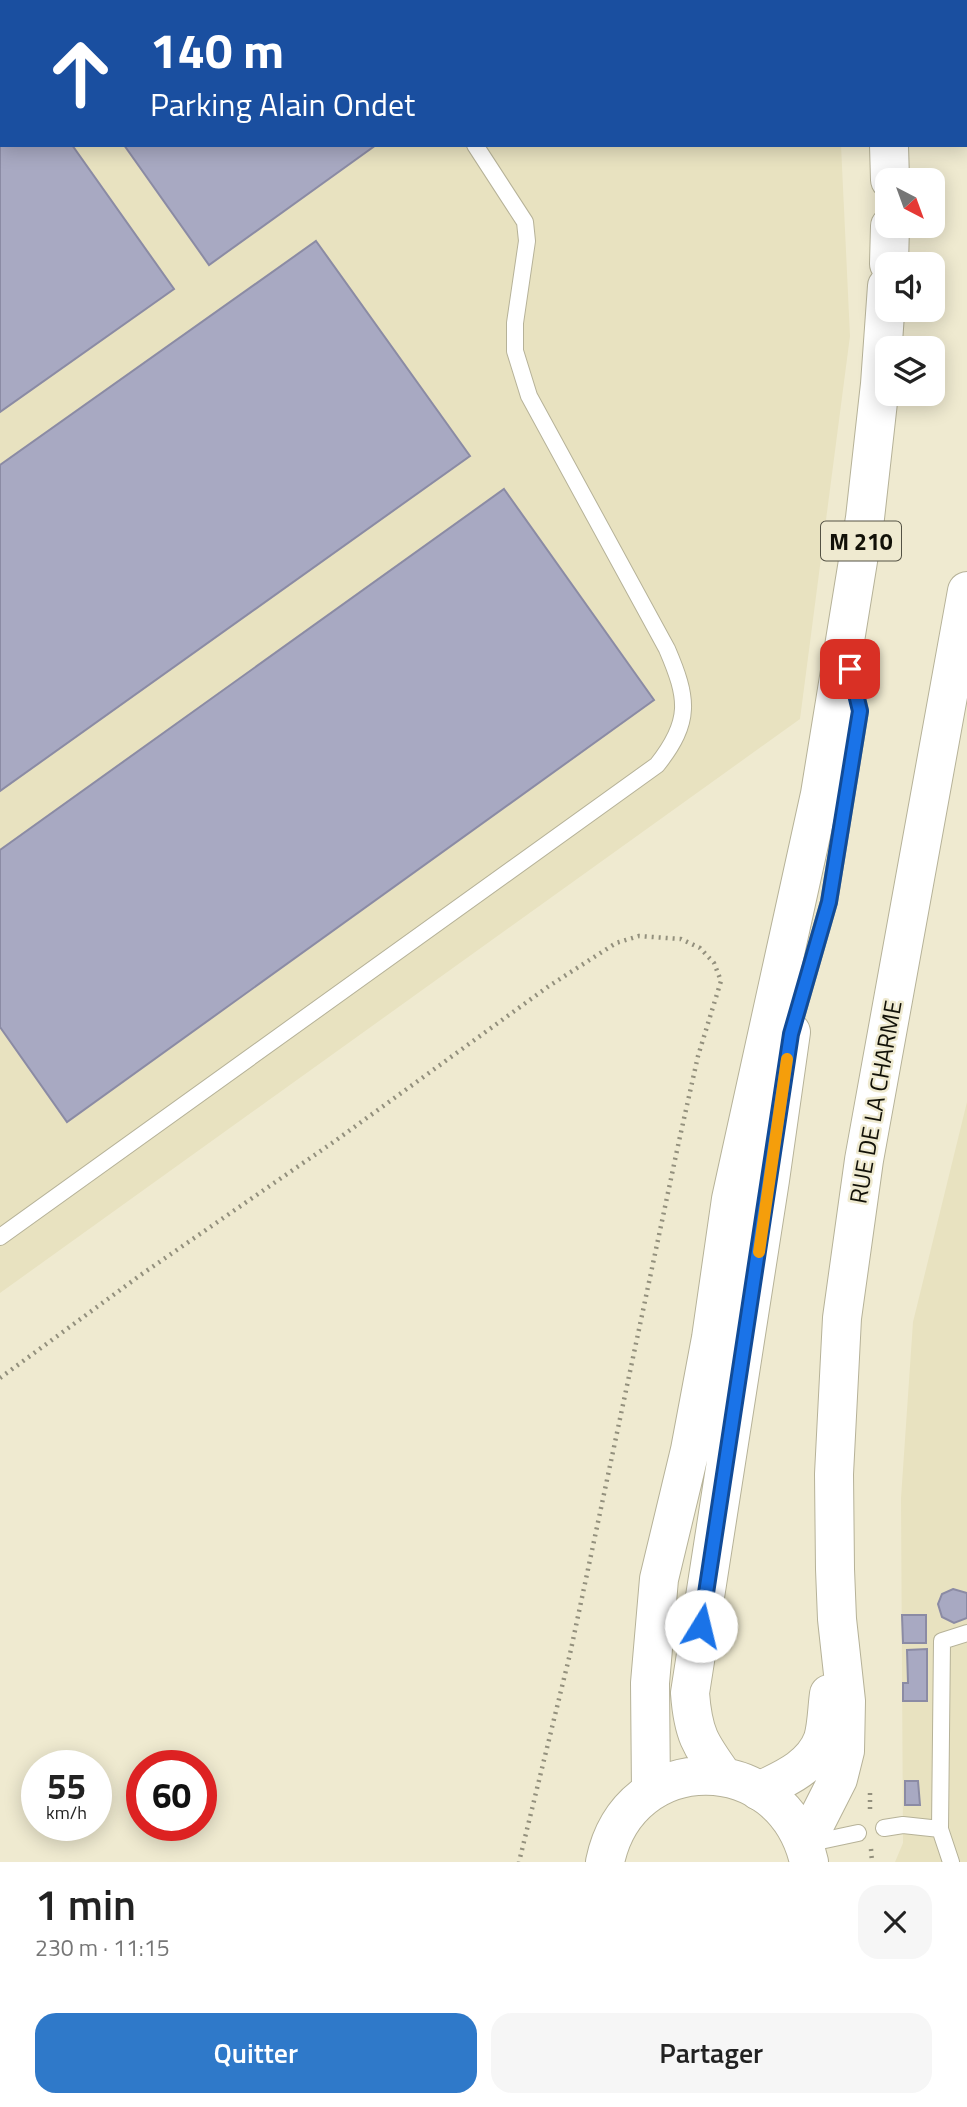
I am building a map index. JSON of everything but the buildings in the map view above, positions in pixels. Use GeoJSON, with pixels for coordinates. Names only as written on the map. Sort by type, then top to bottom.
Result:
{"type":"FeatureCollection","features":[{"type":"Feature","properties":{"kind":"main road"},"geometry":{"type":"LineString","coordinates":[[890,147],[890,168]]}},
{"type":"Feature","properties":{"kind":"main road","name":"M 210"},"geometry":{"type":"LineString","coordinates":[[651,1791],[650,1684],[659,1579],[690,1450],[712,1338],[731,1199],[820,794],[864,518],[884,322]]}},
{"type":"Feature","properties":{"kind":"main road","name":"RUE DE LA CHARME"},"geometry":{"type":"LineString","coordinates":[[807,1853],[838,1779],[845,1751],[846,1701],[837,1619],[834,1474],[844,1305],[864,1160],[967,591]]}},
{"type":"Feature","properties":{"kind":"main road","name":"M 210"},"geometry":{"type":"LineString","coordinates":[[723,1776],[698,1741],[692,1719],[690,1693],[791,1034],[820,794]]}},
{"type":"Feature","properties":{"kind":"main road","name":"RUE DE LA CHARME"},"geometry":{"type":"LineString","coordinates":[[759,1791],[795,1773],[811,1759],[823,1739],[837,1619]]}},
{"type":"Feature","properties":{"kind":"main road"},"geometry":{"type":"LineString","coordinates":[[605,1862],[609,1842],[626,1814],[651,1791],[673,1780],[698,1775],[723,1776],[743,1782],[778,1803],[794,1821],[807,1853]]}},
{"type":"Feature","properties":{"kind":"lane"},"geometry":{"type":"LineString","coordinates":[[0,1237],[657,765],[673,744],[685,711],[681,682],[667,649],[529,396],[515,351],[515,323],[527,241],[525,222],[476,147]]}},
{"type":"Feature","properties":{"kind":"lane"},"geometry":{"type":"LineString","coordinates":[[791,1034],[829,902],[860,711],[845,648]]}},
{"type":"Feature","properties":{"kind":"lane"},"geometry":{"type":"LineString","coordinates":[[951,1862],[940,1829],[942,1641],[967,1633]]}},
{"type":"Feature","properties":{"kind":"lane"},"geometry":{"type":"LineString","coordinates":[[884,1828],[903,1825],[940,1829]]}},
{"type":"Feature","properties":{"kind":"lane"},"geometry":{"type":"LineString","coordinates":[[807,1853],[858,1833]]}},
{"type":"Feature","properties":{"kind":"path"},"geometry":{"type":"LineString","coordinates":[[0,1378],[142,1274],[335,1141],[550,986],[616,943],[639,936],[681,939],[700,948],[714,963],[721,981],[698,1056],[678,1141],[570,1654],[519,1862]]}},
{"type":"Feature","properties":{"kind":"shaded area"},"geometry":{"type":"Polygon","coordinates":[[[0,147],[841,147],[850,336],[800,719],[0,1293],[0,147]]]}},
{"type":"Feature","properties":{"kind":"shaded area"},"geometry":{"type":"Polygon","coordinates":[[[967,1102],[967,1862],[895,1862],[903,1843],[901,1498],[913,1322],[967,1102]]]}},
{"type":"Feature","properties":{"kind":"slow traffic"},"geometry":{"type":"LineString","coordinates":[[759,1252],[787,1059]]}},
{"type":"Feature","properties":{"kind":"route"},"geometry":{"type":"LineString","coordinates":[[701,1626],[791,1034],[829,902],[860,711],[850,669]]}}]}
